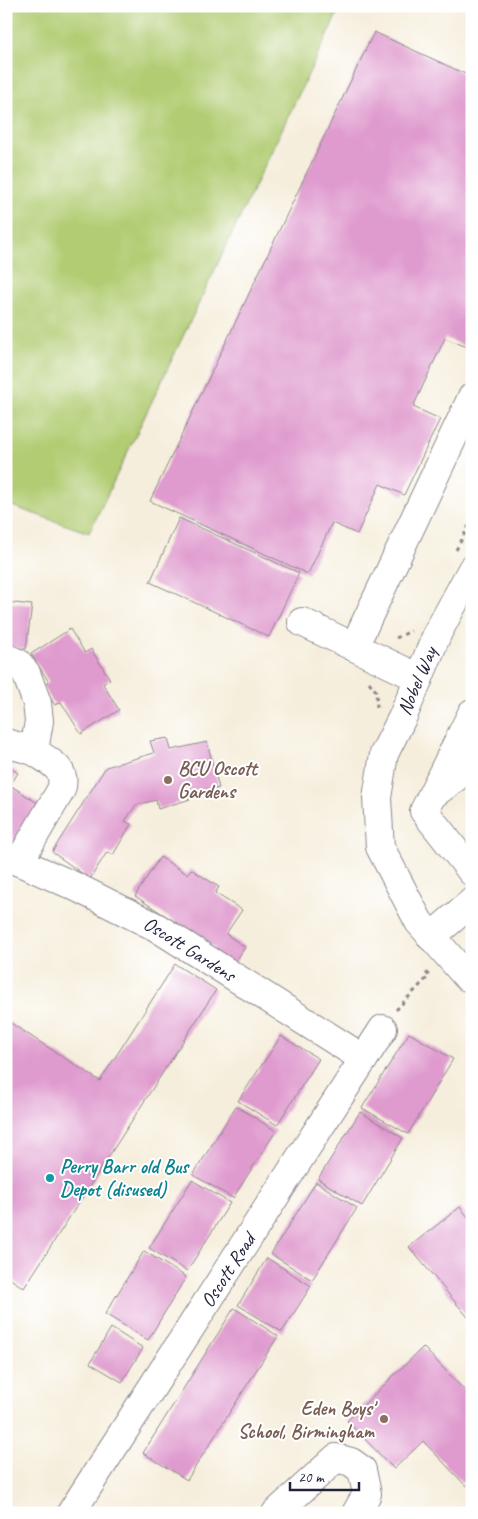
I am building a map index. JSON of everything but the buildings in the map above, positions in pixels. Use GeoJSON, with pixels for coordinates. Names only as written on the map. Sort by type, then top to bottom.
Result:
{"type":"FeatureCollection","features":[{"type":"Feature","properties":{"kind":"street"},"geometry":{"type":"LineString","coordinates":[[354,647],[472,397]]}},
{"type":"Feature","properties":{"kind":"street","name":"Nobel Way"},"geometry":{"type":"LineString","coordinates":[[472,569],[438,632],[384,754],[377,798],[380,847],[419,922],[467,977],[472,973]]}},
{"type":"Feature","properties":{"kind":"street"},"geometry":{"type":"LineString","coordinates":[[302,622],[419,678]]}},
{"type":"Feature","properties":{"kind":"street"},"geometry":{"type":"LineString","coordinates":[[6,658],[18,663],[26,672],[37,703],[39,721],[34,751]]}},
{"type":"Feature","properties":{"kind":"street"},"geometry":{"type":"LineString","coordinates":[[472,713],[424,810],[462,841],[472,872]]}},
{"type":"Feature","properties":{"kind":"street"},"geometry":{"type":"LineString","coordinates":[[6,742],[34,751],[60,770],[64,783],[13,859]]}},
{"type":"Feature","properties":{"kind":"street"},"geometry":{"type":"LineString","coordinates":[[431,796],[472,765]]}},
{"type":"Feature","properties":{"kind":"street","name":"Oscott Gardens"},"geometry":{"type":"LineString","coordinates":[[13,859],[74,886],[156,927],[364,1059]]}},
{"type":"Feature","properties":{"kind":"street"},"geometry":{"type":"LineString","coordinates":[[431,936],[472,902]]}},
{"type":"Feature","properties":{"kind":"street","name":"Oscott Road"},"geometry":{"type":"LineString","coordinates":[[71,1513],[383,1029]]}},
{"type":"Feature","properties":{"kind":"street"},"geometry":{"type":"LineString","coordinates":[[276,1513],[336,1458],[351,1462],[362,1470],[367,1494],[356,1513]]}},
{"type":"Feature","properties":{"kind":"green space"},"geometry":{"type":"Polygon","coordinates":[[[6,6],[341,6],[89,533],[6,504],[6,6]]]}},
{"type":"Feature","properties":{"kind":"place","name":"BCU Oscott Gardens"},"geometry":{"type":"Point","coordinates":[168,780]}},
{"type":"Feature","properties":{"kind":"place","name":"Perry Barr old Bus Depot (disused)"},"geometry":{"type":"Point","coordinates":[50,1178]}},
{"type":"Feature","properties":{"kind":"place","name":"Eden Boys' School, Birmingham"},"geometry":{"type":"Point","coordinates":[384,1419]}}]}
